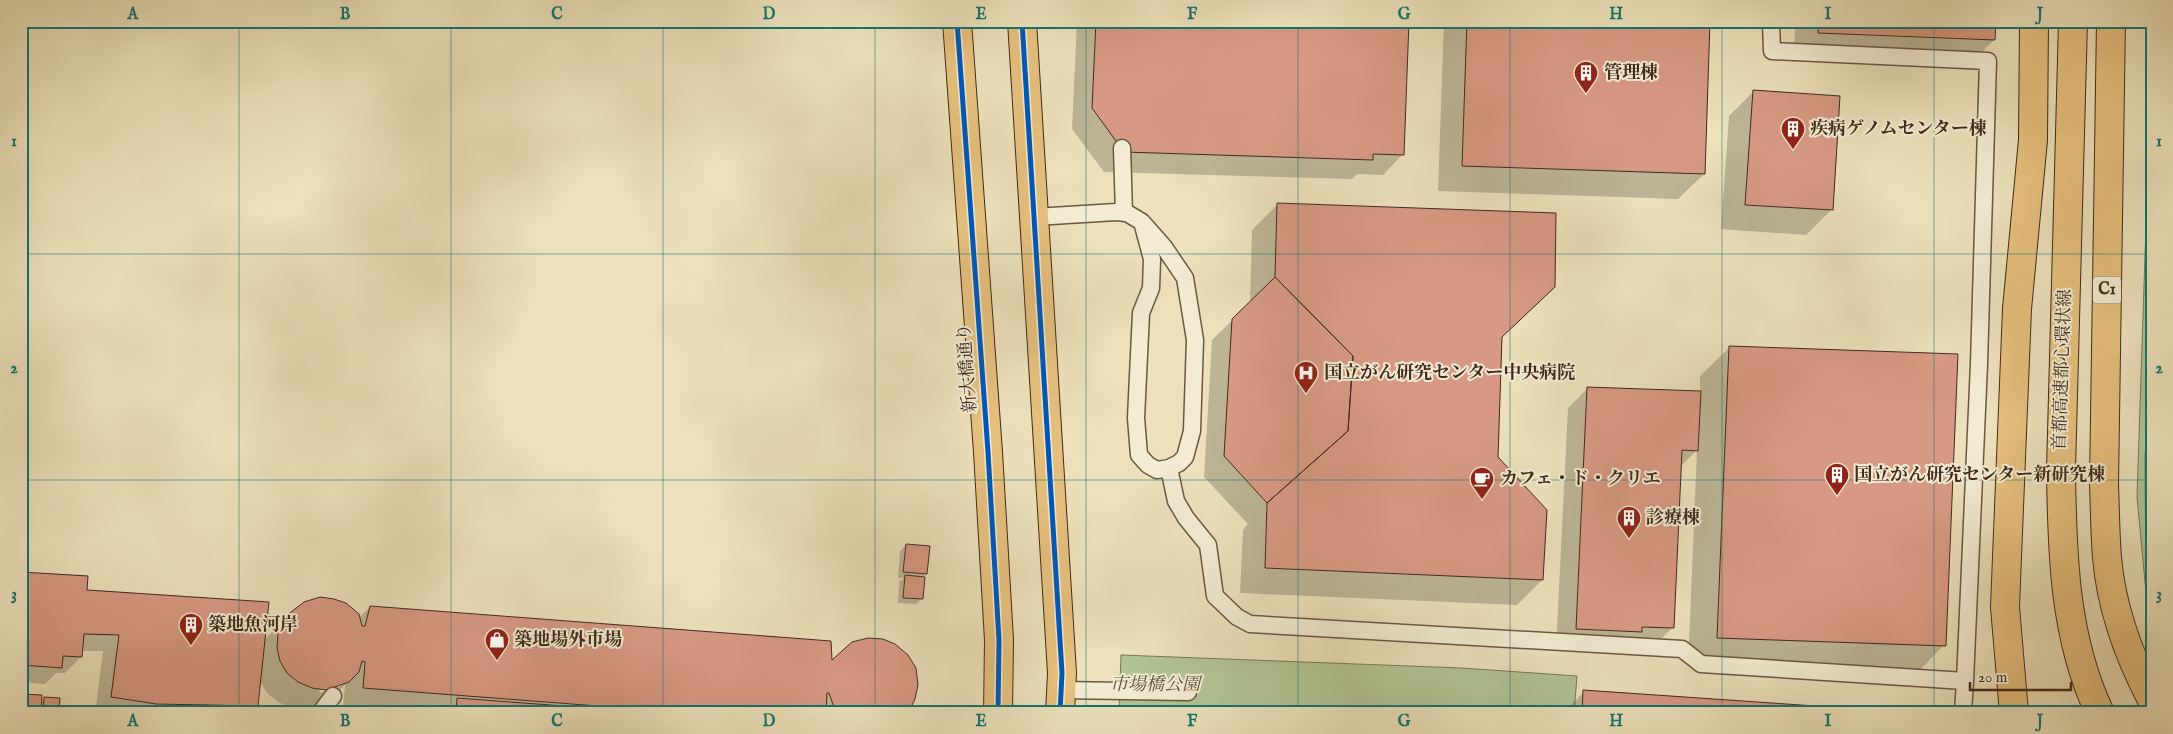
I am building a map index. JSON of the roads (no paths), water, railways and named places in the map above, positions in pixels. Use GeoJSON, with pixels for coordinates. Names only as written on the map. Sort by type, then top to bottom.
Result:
{"type":"FeatureCollection","features":[{"type":"Feature","properties":{"kind":"main road","name":"新大橋通り"},"geometry":{"type":"LineString","coordinates":[[957,21],[996,581],[999,640],[998,713]]}},
{"type":"Feature","properties":{"kind":"main road"},"geometry":{"type":"LineString","coordinates":[[1022,21],[1062,673],[1060,701]]}},
{"type":"Feature","properties":{"kind":"main road"},"geometry":{"type":"LineString","coordinates":[[2014,713],[2005,607],[2017,309],[2033,140],[2034,21]]}},
{"type":"Feature","properties":{"kind":"main road","name":"首都高速都心環状線"},"geometry":{"type":"LineString","coordinates":[[2073,21],[2061,470],[2062,522],[2066,576],[2076,643],[2086,678],[2100,713]]}},
{"type":"Feature","properties":{"kind":"main road","name":"C1"},"geometry":{"type":"LineString","coordinates":[[2111,21],[2104,484],[2107,559],[2121,628],[2152,700]]}},
{"type":"Feature","properties":{"kind":"lane"},"geometry":{"type":"LineString","coordinates":[[1771,21],[1772,51],[1988,61],[1980,364],[1963,713]]}},
{"type":"Feature","properties":{"kind":"lane"},"geometry":{"type":"LineString","coordinates":[[1122,148],[1124,212]]}},
{"type":"Feature","properties":{"kind":"lane"},"geometry":{"type":"LineString","coordinates":[[1034,217],[1124,212],[1142,222],[1164,247],[1185,278],[1195,340],[1192,432],[1185,457],[1179,464],[1157,470],[1148,465],[1139,456],[1136,418],[1142,313],[1151,288],[1152,259],[1142,222]]}},
{"type":"Feature","properties":{"kind":"lane"},"geometry":{"type":"LineString","coordinates":[[1169,468],[1176,501],[1186,518],[1208,545],[1215,596],[1236,617],[1250,624],[1682,649],[1700,664],[1964,681]]}},
{"type":"Feature","properties":{"kind":"lane"},"geometry":{"type":"LineString","coordinates":[[1060,701],[1188,692]]}},
{"type":"Feature","properties":{"kind":"lane"},"geometry":{"type":"LineString","coordinates":[[320,713],[333,696]]}},
{"type":"Feature","properties":{"kind":"place","name":"管理棟"},"geometry":{"type":"Point","coordinates":[1586,94]}},
{"type":"Feature","properties":{"kind":"place","name":"疾病ゲノムセンター棟"},"geometry":{"type":"Point","coordinates":[1793,150]}},
{"type":"Feature","properties":{"kind":"place","name":"国立がん研究センター中央病院"},"geometry":{"type":"Point","coordinates":[1306,394]}},
{"type":"Feature","properties":{"kind":"place","name":"国立がん研究センター新研究棟"},"geometry":{"type":"Point","coordinates":[1837,496]}},
{"type":"Feature","properties":{"kind":"place","name":"カフェ・ド・クリエ"},"geometry":{"type":"Point","coordinates":[1482,500]}},
{"type":"Feature","properties":{"kind":"place","name":"診療棟"},"geometry":{"type":"Point","coordinates":[1629,539]}},
{"type":"Feature","properties":{"kind":"place","name":"築地魚河岸"},"geometry":{"type":"Point","coordinates":[191,646]}},
{"type":"Feature","properties":{"kind":"place","name":"築地場外市場"},"geometry":{"type":"Point","coordinates":[497,661]}},
{"type":"Feature","properties":{"kind":"park label","name":"市場橋公園"},"geometry":{"type":"Point","coordinates":[1155,685]}}]}
